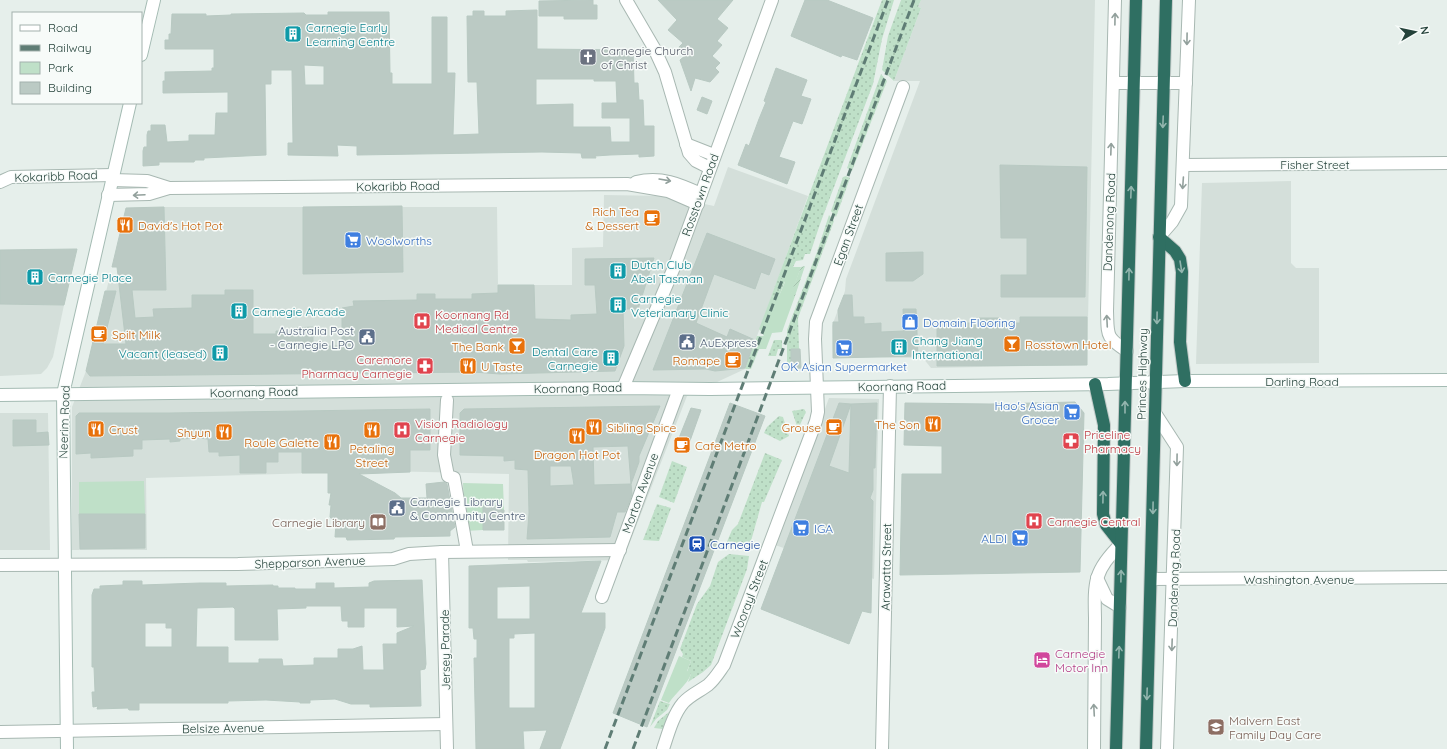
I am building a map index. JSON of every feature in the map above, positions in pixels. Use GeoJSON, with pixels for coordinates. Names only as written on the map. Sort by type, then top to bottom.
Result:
{"type":"FeatureCollection","features":[{"type":"Feature","properties":{"kind":"highway","name":"Princes Highway"},"geometry":{"type":"LineString","coordinates":[[1116,749],[1136,0]]}},
{"type":"Feature","properties":{"kind":"highway","name":"Princes Highway"},"geometry":{"type":"LineString","coordinates":[[1146,749],[1166,0]]}},
{"type":"Feature","properties":{"kind":"highway"},"geometry":{"type":"LineString","coordinates":[[1159,237],[1175,251],[1180,259],[1182,272],[1180,342],[1185,381]]}},
{"type":"Feature","properties":{"kind":"highway"},"geometry":{"type":"LineString","coordinates":[[1095,384],[1104,425],[1103,514],[1106,525],[1121,544]]}},
{"type":"Feature","properties":{"kind":"street"},"geometry":{"type":"LineString","coordinates":[[142,51],[154,0]]}},
{"type":"Feature","properties":{"kind":"street"},"geometry":{"type":"LineString","coordinates":[[626,0],[654,48],[665,72],[691,157],[710,168]]}},
{"type":"Feature","properties":{"kind":"street","name":"Rosstown Road"},"geometry":{"type":"LineString","coordinates":[[623,388],[700,199],[714,155],[772,0]]}},
{"type":"Feature","properties":{"kind":"street","name":"Dandenong Road"},"geometry":{"type":"LineString","coordinates":[[1115,0],[1107,323],[1109,337],[1112,342],[1127,351]]}},
{"type":"Feature","properties":{"kind":"street"},"geometry":{"type":"LineString","coordinates":[[1159,237],[1172,222],[1181,206],[1184,165],[1188,0]]}},
{"type":"Feature","properties":{"kind":"street"},"geometry":{"type":"LineString","coordinates":[[1113,83],[1186,83]]}},
{"type":"Feature","properties":{"kind":"street","name":"Egan Street"},"geometry":{"type":"LineString","coordinates":[[817,386],[815,339],[816,322],[903,87]]}},
{"type":"Feature","properties":{"kind":"street","name":"Neerim Road"},"geometry":{"type":"LineString","coordinates":[[66,749],[63,394],[130,104]]}},
{"type":"Feature","properties":{"kind":"street"},"geometry":{"type":"LineString","coordinates":[[686,144],[714,155]]}},
{"type":"Feature","properties":{"kind":"street","name":"Fisher Street"},"geometry":{"type":"LineString","coordinates":[[1184,165],[1447,163]]}},
{"type":"Feature","properties":{"kind":"street","name":"Kokaribb Road"},"geometry":{"type":"LineString","coordinates":[[0,182],[11,177],[112,177],[147,182],[169,188],[627,184],[642,180],[665,180],[700,199]]}},
{"type":"Feature","properties":{"kind":"street","name":"Kokaribb Road"},"geometry":{"type":"LineString","coordinates":[[108,195],[149,194],[169,188]]}},
{"type":"Feature","properties":{"kind":"street","name":"Darling Road"},"geometry":{"type":"LineString","coordinates":[[1156,382],[1447,380]]}},
{"type":"Feature","properties":{"kind":"street","name":"Koornang Road"},"geometry":{"type":"LineString","coordinates":[[0,395],[623,388],[679,389],[1156,382]]}},
{"type":"Feature","properties":{"kind":"street","name":"Woorayl Street"},"geometry":{"type":"LineString","coordinates":[[663,749],[682,704],[692,695],[708,685],[724,665],[816,422],[818,412],[817,386]]}},
{"type":"Feature","properties":{"kind":"street","name":"Arawatta Street"},"geometry":{"type":"LineString","coordinates":[[882,749],[890,386]]}},
{"type":"Feature","properties":{"kind":"street","name":"Morton Avenue"},"geometry":{"type":"LineString","coordinates":[[602,597],[679,389]]}},
{"type":"Feature","properties":{"kind":"street"},"geometry":{"type":"LineString","coordinates":[[447,400],[444,455],[448,476],[454,478],[467,551]]}},
{"type":"Feature","properties":{"kind":"street","name":"Dandenong Road"},"geometry":{"type":"LineString","coordinates":[[1155,413],[1177,447],[1168,749]]}},
{"type":"Feature","properties":{"kind":"street"},"geometry":{"type":"LineString","coordinates":[[1094,749],[1094,599],[1097,578],[1105,560],[1121,544]]}},
{"type":"Feature","properties":{"kind":"street","name":"Shepparson Avenue"},"geometry":{"type":"LineString","coordinates":[[0,565],[64,563],[238,564],[393,559],[409,554],[467,551],[620,550]]}},
{"type":"Feature","properties":{"kind":"street","name":"Jersey Parade"},"geometry":{"type":"LineString","coordinates":[[442,552],[447,749]]}},
{"type":"Feature","properties":{"kind":"street","name":"Washington Avenue"},"geometry":{"type":"LineString","coordinates":[[1151,579],[1447,577]]}},
{"type":"Feature","properties":{"kind":"street"},"geometry":{"type":"LineString","coordinates":[[1097,578],[1107,599],[1120,607]]}},
{"type":"Feature","properties":{"kind":"street","name":"Belsize Avenue"},"geometry":{"type":"LineString","coordinates":[[0,732],[446,724]]}},
{"type":"Feature","properties":{"kind":"shaded area"},"geometry":{"type":"Polygon","coordinates":[[[921,0],[1095,0],[1087,365],[931,368],[923,358],[833,357],[832,326],[845,291],[846,279],[920,81],[894,81],[921,8],[918,7],[921,0]]]}},
{"type":"Feature","properties":{"kind":"shaded area"},"geometry":{"type":"Polygon","coordinates":[[[728,167],[808,196],[745,369],[687,396],[623,560],[528,562],[527,560],[508,560],[509,474],[384,471],[146,478],[147,550],[72,550],[72,407],[86,371],[110,276],[165,276],[164,207],[497,207],[498,285],[572,285],[572,248],[603,247],[604,195],[666,196],[714,206],[728,167]]]}},
{"type":"Feature","properties":{"kind":"shaded area"},"geometry":{"type":"Polygon","coordinates":[[[1291,181],[1291,263],[1296,268],[1319,268],[1319,363],[1196,364],[1202,183],[1291,181]]]}},
{"type":"Feature","properties":{"kind":"shaded area"},"geometry":{"type":"Polygon","coordinates":[[[0,304],[64,305],[53,357],[47,368],[41,374],[0,376],[0,304]]]}},
{"type":"Feature","properties":{"kind":"shaded area"},"geometry":{"type":"Polygon","coordinates":[[[829,398],[879,399],[874,579],[775,545],[829,398]]]}},
{"type":"Feature","properties":{"kind":"shaded area"},"geometry":{"type":"Polygon","coordinates":[[[0,413],[48,413],[50,550],[0,550],[0,413]]]}},
{"type":"Feature","properties":{"kind":"green space"},"geometry":{"type":"Polygon","coordinates":[[[882,0],[894,0],[882,39],[873,84],[810,254],[805,254],[803,260],[796,261],[793,267],[782,267],[882,0]]]}},
{"type":"Feature","properties":{"kind":"green space"},"geometry":{"type":"Polygon","coordinates":[[[901,0],[921,0],[918,7],[921,8],[894,81],[882,70],[888,36],[901,0]]]}},
{"type":"Feature","properties":{"kind":"green space"},"geometry":{"type":"Polygon","coordinates":[[[881,74],[887,81],[852,171],[847,168],[881,74]]]}},
{"type":"Feature","properties":{"kind":"green space"},"geometry":{"type":"Polygon","coordinates":[[[846,176],[850,178],[836,217],[831,211],[843,177],[846,176]]]}},
{"type":"Feature","properties":{"kind":"green space"},"geometry":{"type":"Polygon","coordinates":[[[829,215],[834,221],[798,318],[799,349],[791,349],[791,369],[787,369],[787,330],[817,252],[829,215]]]}},
{"type":"Feature","properties":{"kind":"green space"},"geometry":{"type":"Polygon","coordinates":[[[805,266],[795,296],[790,296],[801,267],[805,266]]]}},
{"type":"Feature","properties":{"kind":"green space"},"geometry":{"type":"Polygon","coordinates":[[[782,267],[801,267],[791,295],[795,296],[782,332],[772,333],[766,349],[752,349],[757,336],[764,336],[759,329],[771,297],[779,296],[785,282],[779,275],[782,267]]]}},
{"type":"Feature","properties":{"kind":"green space"},"geometry":{"type":"Polygon","coordinates":[[[779,275],[785,281],[779,296],[771,297],[779,275]]]}},
{"type":"Feature","properties":{"kind":"green space"},"geometry":{"type":"Polygon","coordinates":[[[774,340],[782,340],[782,349],[778,349],[776,356],[768,356],[774,340]]]}},
{"type":"Feature","properties":{"kind":"green space"},"geometry":{"type":"Polygon","coordinates":[[[752,349],[759,349],[751,369],[745,369],[752,349]]]}},
{"type":"Feature","properties":{"kind":"green space"},"geometry":{"type":"Polygon","coordinates":[[[804,409],[806,412],[798,429],[792,411],[804,409]]]}},
{"type":"Feature","properties":{"kind":"green space"},"geometry":{"type":"Polygon","coordinates":[[[779,416],[783,417],[789,436],[780,441],[764,433],[767,427],[779,416]]]}},
{"type":"Feature","properties":{"kind":"green space"},"geometry":{"type":"Polygon","coordinates":[[[765,453],[782,460],[764,502],[762,502],[751,541],[745,546],[726,544],[732,530],[738,524],[765,453]]]}},
{"type":"Feature","properties":{"kind":"green space"},"geometry":{"type":"Polygon","coordinates":[[[672,461],[687,467],[674,503],[659,497],[672,461]]]}},
{"type":"Feature","properties":{"kind":"green space"},"geometry":{"type":"Polygon","coordinates":[[[144,481],[145,514],[79,514],[79,482],[144,481]]]}},
{"type":"Feature","properties":{"kind":"green space"},"geometry":{"type":"Polygon","coordinates":[[[463,483],[503,484],[504,510],[501,510],[501,506],[483,506],[483,530],[465,531],[463,483]]]}},
{"type":"Feature","properties":{"kind":"green space"},"geometry":{"type":"Polygon","coordinates":[[[657,504],[671,508],[659,541],[643,540],[657,504]]]}},
{"type":"Feature","properties":{"kind":"green space"},"geometry":{"type":"Polygon","coordinates":[[[729,554],[749,556],[747,569],[711,665],[688,682],[691,674],[687,672],[691,661],[682,657],[683,654],[680,649],[697,604],[710,586],[718,562],[729,554]]]}},
{"type":"Feature","properties":{"kind":"green space"},"geometry":{"type":"Polygon","coordinates":[[[679,656],[691,661],[687,671],[691,674],[687,682],[669,703],[661,700],[679,656]]]}},
{"type":"Feature","properties":{"kind":"green space"},"geometry":{"type":"Polygon","coordinates":[[[660,701],[670,704],[667,710],[656,719],[650,727],[660,701]]]}},
{"type":"Feature","properties":{"kind":"green space"},"geometry":{"type":"Polygon","coordinates":[[[669,712],[663,729],[654,728],[658,721],[669,712]]]}},
{"type":"Feature","properties":{"kind":"building"},"geometry":{"type":"Polygon","coordinates":[[[593,0],[593,5],[597,5],[597,19],[564,19],[564,16],[539,16],[539,1],[593,0]]]}},
{"type":"Feature","properties":{"kind":"building"},"geometry":{"type":"Polygon","coordinates":[[[658,0],[733,0],[717,19],[728,28],[717,41],[722,45],[712,56],[720,63],[715,68],[719,72],[710,82],[695,78],[691,91],[680,60],[686,55],[679,47],[683,43],[668,30],[677,20],[658,0]]]}},
{"type":"Feature","properties":{"kind":"building"},"geometry":{"type":"Polygon","coordinates":[[[805,0],[827,0],[873,18],[857,60],[842,55],[841,57],[791,36],[805,0]]]}},
{"type":"Feature","properties":{"kind":"building"},"geometry":{"type":"Polygon","coordinates":[[[537,10],[537,49],[633,50],[634,83],[638,83],[639,100],[643,100],[644,126],[654,126],[654,156],[639,157],[639,154],[582,158],[581,153],[542,152],[357,155],[357,146],[337,145],[338,156],[288,155],[288,143],[293,143],[292,70],[271,70],[271,84],[265,84],[266,155],[204,158],[204,160],[195,160],[194,162],[159,162],[159,165],[143,166],[143,151],[144,147],[147,147],[147,135],[148,131],[151,131],[151,125],[165,125],[167,142],[189,141],[189,135],[215,135],[216,113],[228,113],[228,92],[163,93],[165,72],[212,71],[212,68],[214,68],[214,49],[165,49],[165,40],[169,40],[169,34],[171,34],[172,14],[206,14],[206,16],[231,14],[304,13],[306,15],[328,15],[328,12],[389,12],[390,73],[392,73],[392,84],[432,84],[432,17],[447,17],[447,73],[455,73],[453,135],[479,134],[477,82],[468,82],[467,16],[473,16],[473,11],[484,11],[484,16],[506,16],[506,11],[537,10]],[[304,65],[305,85],[324,85],[324,66],[304,65]],[[536,79],[536,105],[573,104],[573,127],[610,127],[611,142],[630,142],[630,118],[602,118],[602,103],[617,103],[616,81],[594,81],[594,79],[536,79]]]}},
{"type":"Feature","properties":{"kind":"building"},"geometry":{"type":"Polygon","coordinates":[[[776,68],[807,80],[801,96],[811,99],[802,124],[793,121],[779,157],[795,162],[787,184],[738,165],[746,144],[749,146],[766,102],[764,101],[776,68]]]}},
{"type":"Feature","properties":{"kind":"building"},"geometry":{"type":"Polygon","coordinates":[[[702,97],[712,101],[707,114],[697,110],[702,97]]]}},
{"type":"Feature","properties":{"kind":"building"},"geometry":{"type":"Polygon","coordinates":[[[1000,165],[1087,167],[1085,297],[1001,297],[1001,275],[1027,275],[1027,238],[1001,238],[1000,165]]]}},
{"type":"Feature","properties":{"kind":"building","name":"Woolworths"},"geometry":{"type":"Polygon","coordinates":[[[402,206],[403,272],[303,274],[303,207],[402,206]]]}},
{"type":"Feature","properties":{"kind":"building"},"geometry":{"type":"Polygon","coordinates":[[[164,207],[166,290],[132,290],[135,318],[154,317],[153,309],[192,308],[192,295],[225,295],[225,290],[253,290],[253,334],[276,334],[276,331],[294,331],[294,328],[313,327],[313,346],[342,346],[342,308],[354,306],[353,301],[417,300],[417,294],[435,294],[435,299],[472,299],[472,294],[498,293],[498,285],[534,285],[535,319],[571,320],[571,315],[597,314],[595,285],[585,285],[585,259],[654,258],[638,309],[623,309],[624,346],[615,371],[500,374],[473,372],[90,376],[86,371],[105,291],[116,291],[103,344],[126,344],[117,267],[112,267],[126,208],[164,207]]]}},
{"type":"Feature","properties":{"kind":"building"},"geometry":{"type":"Polygon","coordinates":[[[707,233],[775,259],[769,275],[761,272],[755,289],[714,274],[696,323],[727,337],[730,329],[755,340],[745,368],[715,371],[706,369],[653,370],[707,233]]]}},
{"type":"Feature","properties":{"kind":"building","name":"Carnegie Place"},"geometry":{"type":"Polygon","coordinates":[[[77,249],[64,305],[0,304],[0,250],[77,249]]]}},
{"type":"Feature","properties":{"kind":"building"},"geometry":{"type":"Polygon","coordinates":[[[923,252],[923,274],[913,281],[886,281],[886,253],[923,252]]]}},
{"type":"Feature","properties":{"kind":"building"},"geometry":{"type":"Polygon","coordinates":[[[844,295],[852,295],[853,317],[864,317],[864,324],[881,323],[881,332],[904,331],[903,309],[916,309],[918,356],[833,358],[833,322],[839,322],[838,310],[844,295]]]}},
{"type":"Feature","properties":{"kind":"building","name":"Rosstown Hotel"},"geometry":{"type":"Polygon","coordinates":[[[1020,317],[1087,317],[1087,365],[937,366],[937,323],[973,323],[973,318],[999,318],[999,323],[1020,323],[1020,317]]]}},
{"type":"Feature","properties":{"kind":"building"},"geometry":{"type":"Polygon","coordinates":[[[791,349],[800,349],[801,368],[791,369],[791,349]]]}},
{"type":"Feature","properties":{"kind":"building","name":"Carnegie Central"},"geometry":{"type":"Polygon","coordinates":[[[1075,402],[1084,413],[1080,572],[900,575],[902,474],[942,474],[942,446],[904,445],[905,403],[990,404],[1075,402]]]}},
{"type":"Feature","properties":{"kind":"building","name":"Carnegie"},"geometry":{"type":"Polygon","coordinates":[[[730,403],[765,416],[647,727],[613,713],[730,403]]]}},
{"type":"Feature","properties":{"kind":"building"},"geometry":{"type":"Polygon","coordinates":[[[839,403],[877,403],[875,468],[873,468],[873,490],[870,498],[873,501],[871,613],[862,611],[849,644],[761,609],[839,403]],[[851,404],[829,466],[849,473],[851,404]]]}},
{"type":"Feature","properties":{"kind":"building"},"geometry":{"type":"Polygon","coordinates":[[[660,406],[639,456],[639,462],[631,484],[632,494],[628,505],[625,512],[617,512],[610,537],[527,539],[529,513],[528,470],[515,469],[515,460],[504,461],[504,456],[460,455],[460,413],[464,409],[660,406]],[[628,446],[593,447],[594,485],[631,484],[628,446]],[[550,466],[550,486],[574,485],[571,466],[550,466]]]}},
{"type":"Feature","properties":{"kind":"building"},"geometry":{"type":"Polygon","coordinates":[[[691,408],[701,410],[686,452],[675,448],[691,408]]]}},
{"type":"Feature","properties":{"kind":"building"},"geometry":{"type":"Polygon","coordinates":[[[430,409],[430,450],[410,450],[410,472],[359,474],[395,493],[401,498],[427,498],[426,484],[444,482],[447,484],[455,527],[450,531],[450,536],[347,540],[346,537],[335,537],[336,524],[330,517],[331,505],[329,505],[331,493],[328,493],[328,473],[302,473],[302,452],[278,452],[278,462],[266,462],[266,473],[240,473],[240,455],[219,456],[219,452],[209,452],[208,439],[199,438],[180,439],[180,441],[170,442],[170,439],[142,440],[142,449],[133,449],[133,456],[91,458],[91,453],[76,454],[76,416],[79,413],[430,409]]]}},
{"type":"Feature","properties":{"kind":"building"},"geometry":{"type":"Polygon","coordinates":[[[13,420],[36,420],[36,433],[48,432],[49,445],[13,446],[13,420]]]}},
{"type":"Feature","properties":{"kind":"building"},"geometry":{"type":"Polygon","coordinates":[[[483,506],[501,506],[501,510],[504,510],[504,530],[483,530],[483,506]]]}},
{"type":"Feature","properties":{"kind":"building"},"geometry":{"type":"Polygon","coordinates":[[[79,514],[145,514],[145,548],[80,549],[79,514]]]}},
{"type":"Feature","properties":{"kind":"building"},"geometry":{"type":"Polygon","coordinates":[[[601,561],[581,613],[605,613],[605,628],[560,749],[540,749],[547,730],[523,731],[524,749],[476,749],[474,658],[477,658],[477,639],[474,639],[473,628],[469,628],[469,566],[601,561]],[[530,586],[497,587],[497,619],[530,619],[530,586]],[[535,633],[514,634],[514,638],[509,638],[509,708],[535,708],[535,633]]]}},
{"type":"Feature","properties":{"kind":"building"},"geometry":{"type":"Polygon","coordinates":[[[422,580],[426,664],[425,669],[420,670],[421,706],[370,707],[370,704],[351,704],[335,699],[310,700],[310,703],[266,700],[228,701],[228,703],[139,703],[139,710],[129,710],[128,708],[97,709],[98,706],[93,707],[92,692],[95,692],[94,667],[92,667],[92,595],[94,589],[100,589],[100,586],[123,585],[123,581],[142,581],[142,585],[226,583],[226,586],[273,585],[278,586],[278,588],[316,589],[316,583],[334,583],[334,588],[369,587],[369,583],[374,581],[422,580]],[[306,606],[306,608],[277,609],[278,640],[235,640],[235,609],[233,607],[197,608],[196,647],[228,647],[228,663],[259,663],[259,659],[282,659],[283,666],[314,665],[314,658],[338,658],[338,649],[353,649],[362,646],[363,670],[384,670],[383,644],[397,644],[397,633],[414,626],[397,627],[397,608],[364,608],[364,627],[348,627],[348,621],[342,621],[341,606],[306,606]],[[145,623],[145,647],[172,647],[172,628],[166,628],[166,623],[145,623]]]}},
{"type":"Feature","properties":{"kind":"railway"},"geometry":{"type":"LineString","coordinates":[[605,749],[888,0]]}},
{"type":"Feature","properties":{"kind":"railway"},"geometry":{"type":"LineString","coordinates":[[633,749],[914,0]]}},
{"type":"Feature","properties":{"kind":"place","name":"Carnegie Early Learning Centre"},"geometry":{"type":"Point","coordinates":[293,34]}},
{"type":"Feature","properties":{"kind":"place","name":"Carnegie Church of Christ"},"geometry":{"type":"Point","coordinates":[588,57]}},
{"type":"Feature","properties":{"kind":"place","name":"Rich Tea & Dessert"},"geometry":{"type":"Point","coordinates":[652,218]}},
{"type":"Feature","properties":{"kind":"place","name":"David's Hot Pot"},"geometry":{"type":"Point","coordinates":[125,225]}},
{"type":"Feature","properties":{"kind":"place","name":"Woolworths"},"geometry":{"type":"Point","coordinates":[353,240]}},
{"type":"Feature","properties":{"kind":"place","name":"Dutch Club Abel Tasman"},"geometry":{"type":"Point","coordinates":[618,271]}},
{"type":"Feature","properties":{"kind":"place","name":"Carnegie Place"},"geometry":{"type":"Point","coordinates":[35,277]}},
{"type":"Feature","properties":{"kind":"place","name":"Carnegie Veterianary Clinic"},"geometry":{"type":"Point","coordinates":[618,305]}},
{"type":"Feature","properties":{"kind":"place","name":"Carnegie Arcade"},"geometry":{"type":"Point","coordinates":[239,311]}},
{"type":"Feature","properties":{"kind":"place","name":"Koornang Rd Medical Centre"},"geometry":{"type":"Point","coordinates":[422,321]}},
{"type":"Feature","properties":{"kind":"place","name":"Domain Flooring"},"geometry":{"type":"Point","coordinates":[910,322]}},
{"type":"Feature","properties":{"kind":"place","name":"Spilt Milk"},"geometry":{"type":"Point","coordinates":[99,334]}},
{"type":"Feature","properties":{"kind":"place","name":"Australia Post - Carnegie LPO"},"geometry":{"type":"Point","coordinates":[367,337]}},
{"type":"Feature","properties":{"kind":"place","name":"AuExpress"},"geometry":{"type":"Point","coordinates":[687,342]}},
{"type":"Feature","properties":{"kind":"place","name":"Rosstown Hotel"},"geometry":{"type":"Point","coordinates":[1012,344]}},
{"type":"Feature","properties":{"kind":"place","name":"The Bank"},"geometry":{"type":"Point","coordinates":[517,346]}},
{"type":"Feature","properties":{"kind":"place","name":"Chang Jiang International"},"geometry":{"type":"Point","coordinates":[899,347]}},
{"type":"Feature","properties":{"kind":"place","name":"OK Asian Supermarket"},"geometry":{"type":"Point","coordinates":[844,348]}},
{"type":"Feature","properties":{"kind":"place","name":"Vacant (leased)"},"geometry":{"type":"Point","coordinates":[220,353]}},
{"type":"Feature","properties":{"kind":"place","name":"Dental Care Carnegie"},"geometry":{"type":"Point","coordinates":[611,358]}},
{"type":"Feature","properties":{"kind":"place","name":"Romape"},"geometry":{"type":"Point","coordinates":[733,360]}},
{"type":"Feature","properties":{"kind":"place","name":"Caremore Pharmacy Carnegie"},"geometry":{"type":"Point","coordinates":[425,366]}},
{"type":"Feature","properties":{"kind":"place","name":"U Taste"},"geometry":{"type":"Point","coordinates":[468,366]}},
{"type":"Feature","properties":{"kind":"place","name":"Hao's Asian Grocer"},"geometry":{"type":"Point","coordinates":[1072,412]}},
{"type":"Feature","properties":{"kind":"place","name":"The Son"},"geometry":{"type":"Point","coordinates":[933,424]}},
{"type":"Feature","properties":{"kind":"place","name":"Sibling Spice"},"geometry":{"type":"Point","coordinates":[594,427]}},
{"type":"Feature","properties":{"kind":"place","name":"Grouse"},"geometry":{"type":"Point","coordinates":[834,427]}},
{"type":"Feature","properties":{"kind":"place","name":"Crust"},"geometry":{"type":"Point","coordinates":[96,429]}},
{"type":"Feature","properties":{"kind":"place","name":"Petaling Street"},"geometry":{"type":"Point","coordinates":[372,430]}},
{"type":"Feature","properties":{"kind":"place","name":"Vision Radiology Carnegie"},"geometry":{"type":"Point","coordinates":[402,430]}},
{"type":"Feature","properties":{"kind":"place","name":"Shyun"},"geometry":{"type":"Point","coordinates":[224,432]}},
{"type":"Feature","properties":{"kind":"place","name":"Dragon Hot Pot"},"geometry":{"type":"Point","coordinates":[577,436]}},
{"type":"Feature","properties":{"kind":"place","name":"Priceline Pharmacy"},"geometry":{"type":"Point","coordinates":[1071,441]}},
{"type":"Feature","properties":{"kind":"place","name":"Roule Galette"},"geometry":{"type":"Point","coordinates":[332,442]}},
{"type":"Feature","properties":{"kind":"place","name":"Cafe Metro"},"geometry":{"type":"Point","coordinates":[682,445]}},
{"type":"Feature","properties":{"kind":"place","name":"Carnegie Library & Community Centre"},"geometry":{"type":"Point","coordinates":[397,508]}},
{"type":"Feature","properties":{"kind":"place","name":"Carnegie Central"},"geometry":{"type":"Point","coordinates":[1034,521]}},
{"type":"Feature","properties":{"kind":"place","name":"Carnegie Library"},"geometry":{"type":"Point","coordinates":[378,522]}},
{"type":"Feature","properties":{"kind":"place","name":"IGA"},"geometry":{"type":"Point","coordinates":[801,528]}},
{"type":"Feature","properties":{"kind":"place","name":"ALDI"},"geometry":{"type":"Point","coordinates":[1020,538]}},
{"type":"Feature","properties":{"kind":"place","name":"Carnegie"},"geometry":{"type":"Point","coordinates":[697,544]}},
{"type":"Feature","properties":{"kind":"place","name":"Carnegie Motor Inn"},"geometry":{"type":"Point","coordinates":[1042,660]}},
{"type":"Feature","properties":{"kind":"place","name":"Malvern East Family Day Care"},"geometry":{"type":"Point","coordinates":[1216,727]}}]}
